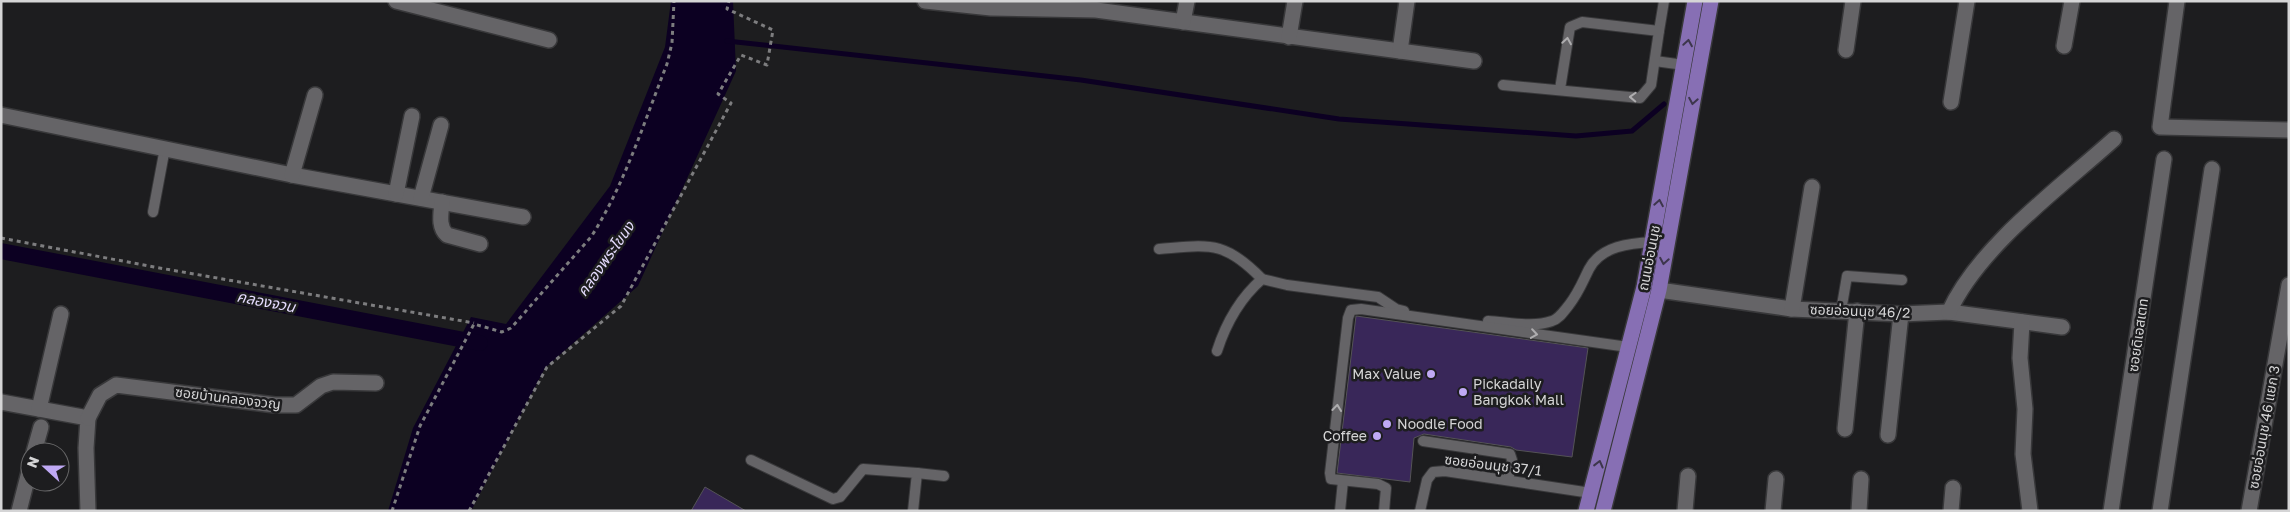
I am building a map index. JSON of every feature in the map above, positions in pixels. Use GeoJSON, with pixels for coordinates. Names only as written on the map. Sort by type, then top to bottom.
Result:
{"type":"FeatureCollection","features":[{"type":"Feature","properties":{"kind":"main road","name":"ถนนอ่อนนุช"},"geometry":{"type":"LineString","coordinates":[[1586,511],[1628,347],[1651,289],[1652,242],[1695,1]]}},
{"type":"Feature","properties":{"kind":"main road","name":"ถนนอ่อนนุช"},"geometry":{"type":"LineString","coordinates":[[1603,511],[1711,1]]}},
{"type":"Feature","properties":{"kind":"street"},"geometry":{"type":"LineString","coordinates":[[396,1],[549,40]]}},
{"type":"Feature","properties":{"kind":"street"},"geometry":{"type":"LineString","coordinates":[[926,1],[1096,6],[1183,22],[1474,61]]}},
{"type":"Feature","properties":{"kind":"street"},"geometry":{"type":"LineString","coordinates":[[1183,22],[1187,1]]}},
{"type":"Feature","properties":{"kind":"street"},"geometry":{"type":"LineString","coordinates":[[1289,37],[1295,1]]}},
{"type":"Feature","properties":{"kind":"street"},"geometry":{"type":"LineString","coordinates":[[1400,51],[1407,1]]}},
{"type":"Feature","properties":{"kind":"street"},"geometry":{"type":"LineString","coordinates":[[1846,50],[1853,1]]}},
{"type":"Feature","properties":{"kind":"street"},"geometry":{"type":"LineString","coordinates":[[1951,102],[1967,1]]}},
{"type":"Feature","properties":{"kind":"street"},"geometry":{"type":"LineString","coordinates":[[2064,46],[2072,1]]}},
{"type":"Feature","properties":{"kind":"street"},"geometry":{"type":"LineString","coordinates":[[2177,1],[2160,127],[2289,130]]}},
{"type":"Feature","properties":{"kind":"street"},"geometry":{"type":"LineString","coordinates":[[292,174],[315,95]]}},
{"type":"Feature","properties":{"kind":"street"},"geometry":{"type":"LineString","coordinates":[[1,115],[292,174],[523,217]]}},
{"type":"Feature","properties":{"kind":"street"},"geometry":{"type":"LineString","coordinates":[[396,194],[412,116]]}},
{"type":"Feature","properties":{"kind":"street"},"geometry":{"type":"LineString","coordinates":[[421,198],[441,125]]}},
{"type":"Feature","properties":{"kind":"street"},"geometry":{"type":"LineString","coordinates":[[1949,312],[1959,290],[1983,260],[2046,198],[2114,139]]}},
{"type":"Feature","properties":{"kind":"street","name":"ซอยดิเอสเตท"},"geometry":{"type":"LineString","coordinates":[[2112,511],[2164,159]]}},
{"type":"Feature","properties":{"kind":"street"},"geometry":{"type":"LineString","coordinates":[[2160,511],[2212,168]]}},
{"type":"Feature","properties":{"kind":"street"},"geometry":{"type":"LineString","coordinates":[[1792,309],[1812,187]]}},
{"type":"Feature","properties":{"kind":"street"},"geometry":{"type":"LineString","coordinates":[[442,202],[441,227],[443,231],[447,235],[480,244]]}},
{"type":"Feature","properties":{"kind":"street","name":"ซอยอ่อนนุช 46 แยก 3"},"geometry":{"type":"LineString","coordinates":[[2249,511],[2289,285]]}},
{"type":"Feature","properties":{"kind":"street","name":"ซอยอ่อนนุช 46/2"},"geometry":{"type":"LineString","coordinates":[[1651,289],[1792,309],[1901,314],[1949,312],[2062,327]]}},
{"type":"Feature","properties":{"kind":"street"},"geometry":{"type":"LineString","coordinates":[[1845,429],[1857,311]]}},
{"type":"Feature","properties":{"kind":"street"},"geometry":{"type":"LineString","coordinates":[[39,409],[61,314]]}},
{"type":"Feature","properties":{"kind":"street"},"geometry":{"type":"LineString","coordinates":[[1888,435],[1901,314]]}},
{"type":"Feature","properties":{"kind":"street"},"geometry":{"type":"LineString","coordinates":[[2022,322],[2020,358],[2025,409],[2023,454],[2030,511]]}},
{"type":"Feature","properties":{"kind":"street","name":"ซอยบ้านคลองจวญ"},"geometry":{"type":"LineString","coordinates":[[90,510],[86,456],[88,418],[100,395],[116,385],[275,405],[296,405],[321,386],[333,382],[376,383]]}},
{"type":"Feature","properties":{"kind":"street"},"geometry":{"type":"LineString","coordinates":[[1,402],[88,418]]}},
{"type":"Feature","properties":{"kind":"street"},"geometry":{"type":"LineString","coordinates":[[36,442],[40,427]]}},
{"type":"Feature","properties":{"kind":"street"},"geometry":{"type":"LineString","coordinates":[[1685,511],[1688,476]]}},
{"type":"Feature","properties":{"kind":"street"},"geometry":{"type":"LineString","coordinates":[[1773,511],[1776,479]]}},
{"type":"Feature","properties":{"kind":"street"},"geometry":{"type":"LineString","coordinates":[[1859,511],[1862,479]]}},
{"type":"Feature","properties":{"kind":"street"},"geometry":{"type":"LineString","coordinates":[[1951,511],[1953,488]]}},
{"type":"Feature","properties":{"kind":"street"},"geometry":{"type":"LineString","coordinates":[[19,511],[24,492]]}},
{"type":"Feature","properties":{"kind":"lane"},"geometry":{"type":"LineString","coordinates":[[1503,85],[1640,98],[1649,89],[1664,1]]}},
{"type":"Feature","properties":{"kind":"lane"},"geometry":{"type":"LineString","coordinates":[[1560,89],[1572,24],[1582,22],[1659,31]]}},
{"type":"Feature","properties":{"kind":"lane"},"geometry":{"type":"LineString","coordinates":[[1655,61],[1684,65]]}},
{"type":"Feature","properties":{"kind":"lane"},"geometry":{"type":"LineString","coordinates":[[153,212],[165,148]]}},
{"type":"Feature","properties":{"kind":"lane"},"geometry":{"type":"LineString","coordinates":[[1159,250],[1202,246],[1218,248],[1243,260],[1262,279],[1287,285],[1378,297],[1396,309],[1419,314],[1542,324],[1555,320],[1566,309],[1582,288],[1590,267],[1601,256],[1616,246],[1629,243],[1652,242]]}},
{"type":"Feature","properties":{"kind":"lane"},"geometry":{"type":"LineString","coordinates":[[1841,311],[1847,276],[1902,280]]}},
{"type":"Feature","properties":{"kind":"lane"},"geometry":{"type":"LineString","coordinates":[[1217,351],[1224,330],[1245,294],[1262,279]]}},
{"type":"Feature","properties":{"kind":"lane"},"geometry":{"type":"LineString","coordinates":[[1384,511],[1386,488],[1378,484],[1332,479],[1330,473],[1348,318],[1351,310],[1361,309],[1628,347]]}},
{"type":"Feature","properties":{"kind":"lane"},"geometry":{"type":"LineString","coordinates":[[1424,441],[1510,454],[1512,460],[1508,480]]}},
{"type":"Feature","properties":{"kind":"lane"},"geometry":{"type":"LineString","coordinates":[[751,460],[833,499],[840,497],[863,469],[944,476]]}},
{"type":"Feature","properties":{"kind":"lane","name":"ซอยอ่อนนุช 37/1"},"geometry":{"type":"LineString","coordinates":[[1420,511],[1427,480],[1433,472],[1445,471],[1591,493]]}},
{"type":"Feature","properties":{"kind":"lane"},"geometry":{"type":"LineString","coordinates":[[913,511],[917,473]]}},
{"type":"Feature","properties":{"kind":"lane"},"geometry":{"type":"LineString","coordinates":[[1340,511],[1343,481]]}},
{"type":"Feature","properties":{"kind":"path"},"geometry":{"type":"LineString","coordinates":[[1,238],[154,267],[475,323],[502,332],[511,328],[592,236],[617,191],[667,64],[672,43],[674,1]]}},
{"type":"Feature","properties":{"kind":"path"},"geometry":{"type":"LineString","coordinates":[[470,511],[547,367],[621,306],[731,103],[718,94],[741,55],[767,65],[773,30],[727,9],[729,1]]}},
{"type":"Feature","properties":{"kind":"path"},"geometry":{"type":"LineString","coordinates":[[392,511],[420,426],[475,323]]}},
{"type":"Feature","properties":{"kind":"water","name":"คลองพระโขนง"},"geometry":{"type":"Polygon","coordinates":[[[671,1],[733,1],[736,71],[638,286],[545,368],[471,511],[388,511],[413,428],[471,317],[506,324],[610,186],[665,47],[671,1]]]}},
{"type":"Feature","properties":{"kind":"building","name":"Pickadaily Bangkok Mall"},"geometry":{"type":"Polygon","coordinates":[[[1356,316],[1588,348],[1572,457],[1516,450],[1511,447],[1424,434],[1414,438],[1410,482],[1337,473],[1356,316]]]}},
{"type":"Feature","properties":{"kind":"building"},"geometry":{"type":"Polygon","coordinates":[[[705,487],[746,511],[691,511],[705,487]]]}},
{"type":"Feature","properties":{"kind":"waterway"},"geometry":{"type":"LineString","coordinates":[[727,41],[1081,80],[1339,119],[1576,136],[1632,131],[1664,104]]}},
{"type":"Feature","properties":{"kind":"waterway","name":"คลองจวน"},"geometry":{"type":"LineString","coordinates":[[1,251],[480,343]]}},
{"type":"Feature","properties":{"kind":"place","name":"Max Value"},"geometry":{"type":"Point","coordinates":[1431,374]}},
{"type":"Feature","properties":{"kind":"place","name":"Pickadaily Bangkok Mall"},"geometry":{"type":"Point","coordinates":[1463,392]}},
{"type":"Feature","properties":{"kind":"place","name":"Noodle Food"},"geometry":{"type":"Point","coordinates":[1387,424]}},
{"type":"Feature","properties":{"kind":"place","name":"Coffee"},"geometry":{"type":"Point","coordinates":[1377,436]}}]}
